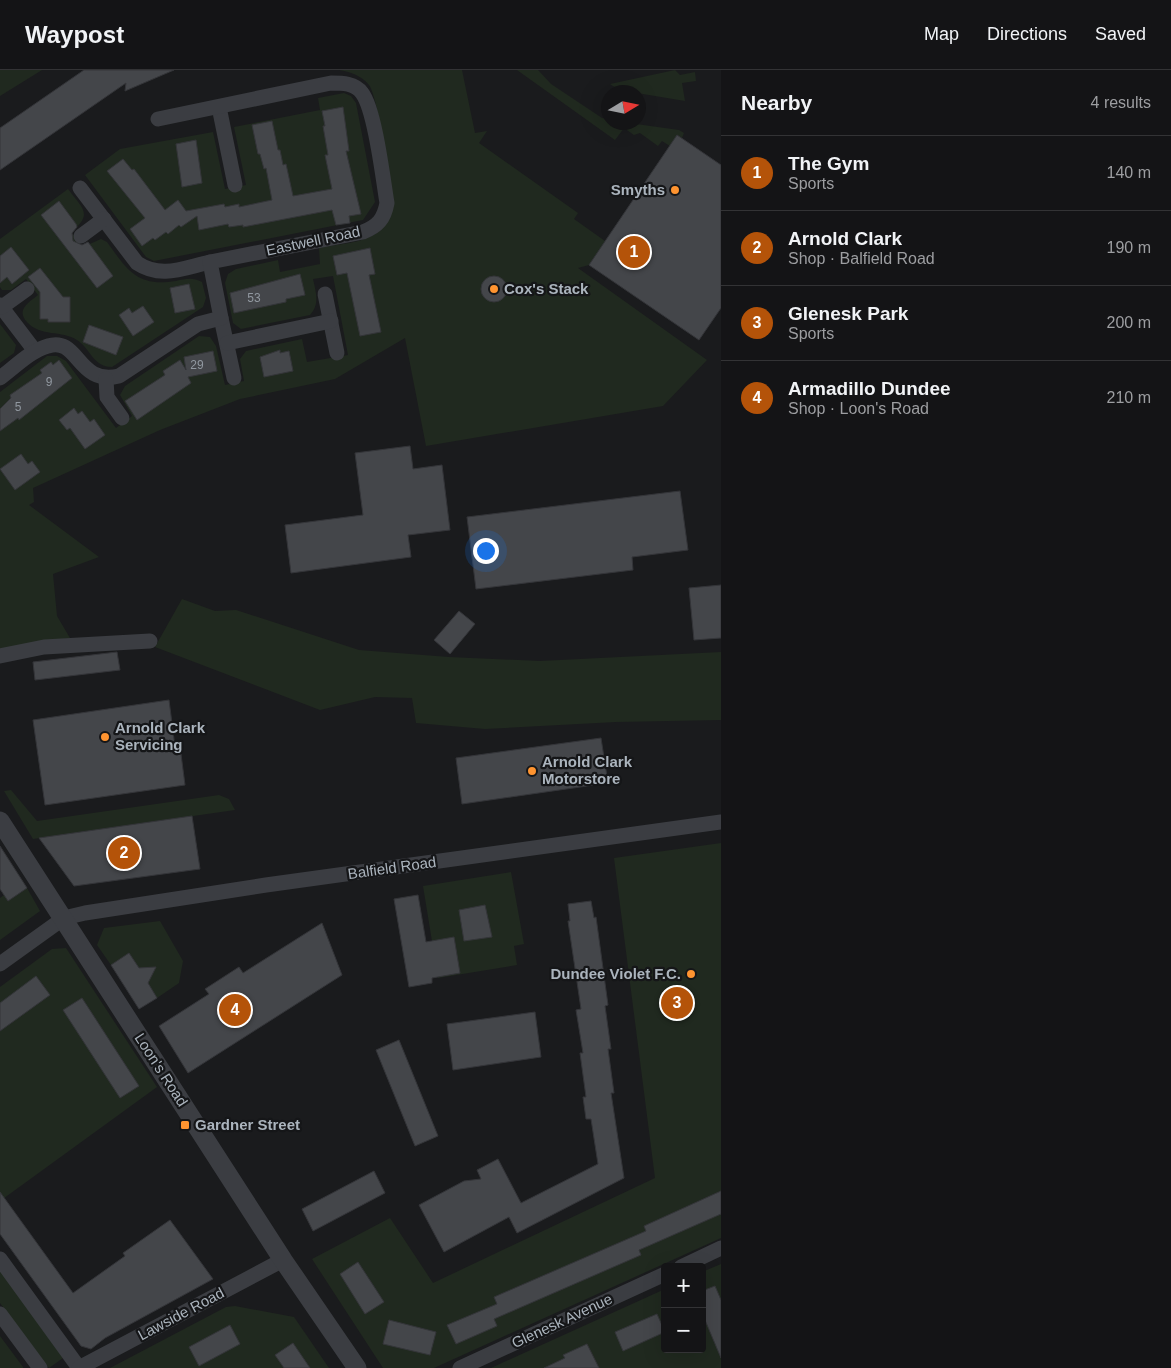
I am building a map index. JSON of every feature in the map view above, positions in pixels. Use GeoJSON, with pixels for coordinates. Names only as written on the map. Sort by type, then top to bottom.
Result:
{"type":"FeatureCollection","features":[{"type":"Feature","properties":{"kind":"street","name":"Eastwell Road"},"geometry":{"type":"LineString","coordinates":[[80,188],[137,263],[149,271],[161,272],[363,232],[375,227],[384,216],[387,203],[370,109],[362,92],[347,82],[331,83],[158,119]]}},
{"type":"Feature","properties":{"kind":"street"},"geometry":{"type":"LineString","coordinates":[[219,107],[235,185]]}},
{"type":"Feature","properties":{"kind":"street"},"geometry":{"type":"LineString","coordinates":[[81,236],[104,219]]}},
{"type":"Feature","properties":{"kind":"street"},"geometry":{"type":"LineString","coordinates":[[210,262],[234,378]]}},
{"type":"Feature","properties":{"kind":"street"},"geometry":{"type":"LineString","coordinates":[[27,288],[1,306],[35,351]]}},
{"type":"Feature","properties":{"kind":"street"},"geometry":{"type":"LineString","coordinates":[[325,294],[337,353]]}},
{"type":"Feature","properties":{"kind":"street"},"geometry":{"type":"LineString","coordinates":[[0,378],[35,351],[50,345],[63,346],[74,353],[92,375],[106,380],[119,376],[198,324],[221,318]]}},
{"type":"Feature","properties":{"kind":"street"},"geometry":{"type":"LineString","coordinates":[[226,343],[331,321]]}},
{"type":"Feature","properties":{"kind":"street"},"geometry":{"type":"LineString","coordinates":[[106,380],[107,396],[122,418]]}},
{"type":"Feature","properties":{"kind":"street"},"geometry":{"type":"LineString","coordinates":[[0,656],[44,647],[150,641]]}},
{"type":"Feature","properties":{"kind":"street","name":"Loon's Road"},"geometry":{"type":"LineString","coordinates":[[0,821],[283,1260],[357,1368]]}},
{"type":"Feature","properties":{"kind":"street","name":"Balfield Road"},"geometry":{"type":"LineString","coordinates":[[64,918],[85,913],[266,885],[721,822]]}},
{"type":"Feature","properties":{"kind":"street"},"geometry":{"type":"LineString","coordinates":[[0,964],[64,918]]}},
{"type":"Feature","properties":{"kind":"street"},"geometry":{"type":"LineString","coordinates":[[689,1263],[721,1248]]}},
{"type":"Feature","properties":{"kind":"street"},"geometry":{"type":"LineString","coordinates":[[0,1259],[79,1368]]}},
{"type":"Feature","properties":{"kind":"street","name":"Lawside Road"},"geometry":{"type":"LineString","coordinates":[[79,1368],[283,1260]]}},
{"type":"Feature","properties":{"kind":"street","name":"Glenesk Avenue"},"geometry":{"type":"LineString","coordinates":[[460,1368],[661,1276]]}},
{"type":"Feature","properties":{"kind":"street"},"geometry":{"type":"LineString","coordinates":[[0,1314],[40,1368]]}},
{"type":"Feature","properties":{"kind":"green space"},"geometry":{"type":"Polygon","coordinates":[[[0,70],[42,70],[0,96],[0,70]]]}},
{"type":"Feature","properties":{"kind":"green space"},"geometry":{"type":"Polygon","coordinates":[[[339,70],[462,70],[475,133],[487,131],[479,143],[578,213],[574,219],[605,241],[589,265],[578,268],[707,360],[663,406],[426,446],[405,338],[335,379],[240,399],[160,430],[33,488],[34,502],[29,505],[99,557],[53,574],[57,616],[70,638],[0,649],[0,392],[47,356],[57,356],[66,361],[116,428],[132,416],[120,395],[125,386],[199,336],[210,337],[216,346],[225,385],[244,381],[240,359],[246,351],[302,339],[307,362],[348,355],[333,276],[313,279],[316,302],[310,315],[241,329],[233,323],[225,283],[228,274],[236,269],[278,260],[280,272],[320,264],[319,248],[367,238],[377,233],[384,226],[390,215],[394,201],[380,122],[372,93],[369,85],[359,76],[339,70]]]}},
{"type":"Feature","properties":{"kind":"green space"},"geometry":{"type":"Polygon","coordinates":[[[517,70],[538,70],[551,84],[601,117],[601,130],[517,70]]]}},
{"type":"Feature","properties":{"kind":"green space"},"geometry":{"type":"Polygon","coordinates":[[[675,70],[680,75],[695,72],[696,81],[682,83],[685,101],[646,94],[646,85],[610,84],[675,70]]]}},
{"type":"Feature","properties":{"kind":"green space"},"geometry":{"type":"Polygon","coordinates":[[[344,93],[351,96],[356,103],[375,202],[363,220],[154,261],[146,257],[85,175],[120,149],[213,132],[225,189],[246,185],[234,127],[320,110],[318,98],[344,93]]]}},
{"type":"Feature","properties":{"kind":"green space"},"geometry":{"type":"Polygon","coordinates":[[[646,125],[679,130],[684,133],[682,138],[677,135],[670,146],[662,141],[658,146],[640,133],[634,135],[627,130],[646,130],[646,125]]]}},
{"type":"Feature","properties":{"kind":"green space"},"geometry":{"type":"Polygon","coordinates":[[[601,130],[622,130],[615,140],[601,130]]]}},
{"type":"Feature","properties":{"kind":"green space"},"geometry":{"type":"Polygon","coordinates":[[[68,189],[83,211],[82,220],[71,232],[83,247],[101,239],[107,242],[121,261],[135,275],[152,282],[195,279],[202,282],[206,298],[203,307],[112,367],[96,361],[77,340],[65,335],[38,330],[27,322],[24,318],[23,310],[38,295],[26,279],[11,290],[2,290],[0,287],[0,239],[68,189]]]}},
{"type":"Feature","properties":{"kind":"green space"},"geometry":{"type":"Polygon","coordinates":[[[0,324],[16,345],[14,353],[0,363],[0,324]]]}},
{"type":"Feature","properties":{"kind":"green space"},"geometry":{"type":"Polygon","coordinates":[[[182,599],[215,611],[236,610],[359,650],[449,657],[540,661],[721,652],[721,720],[616,722],[485,729],[416,723],[412,698],[375,697],[320,710],[155,647],[182,599]]]}},
{"type":"Feature","properties":{"kind":"green space"},"geometry":{"type":"Polygon","coordinates":[[[11,790],[37,821],[219,795],[229,799],[235,810],[33,839],[4,791],[11,790]]]}},
{"type":"Feature","properties":{"kind":"green space"},"geometry":{"type":"Polygon","coordinates":[[[721,843],[721,1238],[666,1263],[661,1263],[661,1265],[434,1368],[383,1368],[312,1259],[390,1218],[433,1283],[655,1178],[614,858],[721,843]]]}},
{"type":"Feature","properties":{"kind":"green space"},"geometry":{"type":"Polygon","coordinates":[[[511,872],[524,944],[514,946],[517,965],[438,978],[423,886],[511,872]]]}},
{"type":"Feature","properties":{"kind":"green space"},"geometry":{"type":"Polygon","coordinates":[[[27,888],[40,911],[0,940],[0,898],[4,895],[8,901],[27,888]]]}},
{"type":"Feature","properties":{"kind":"green space"},"geometry":{"type":"Polygon","coordinates":[[[160,921],[183,961],[179,983],[157,998],[146,980],[152,976],[152,970],[141,972],[111,965],[97,945],[104,928],[160,921]]]}},
{"type":"Feature","properties":{"kind":"green space"},"geometry":{"type":"Polygon","coordinates":[[[66,948],[157,1087],[0,1201],[0,987],[52,949],[66,948]]]}},
{"type":"Feature","properties":{"kind":"green space"},"geometry":{"type":"Polygon","coordinates":[[[721,1264],[721,1368],[491,1368],[661,1291],[661,1353],[706,1353],[706,1270],[721,1264]]]}},
{"type":"Feature","properties":{"kind":"green space"},"geometry":{"type":"Polygon","coordinates":[[[0,1270],[63,1358],[49,1368],[0,1303],[0,1270]]]}},
{"type":"Feature","properties":{"kind":"green space"},"geometry":{"type":"Polygon","coordinates":[[[235,1306],[294,1317],[329,1368],[110,1368],[226,1307],[235,1306]]]}},
{"type":"Feature","properties":{"kind":"green space"},"geometry":{"type":"Polygon","coordinates":[[[0,1336],[23,1367],[23,1368],[0,1368],[0,1336]]]}},
{"type":"Feature","properties":{"kind":"building"},"geometry":{"type":"Polygon","coordinates":[[[84,70],[174,70],[125,91],[126,83],[0,170],[0,128],[84,70]]]}},
{"type":"Feature","properties":{"kind":"building"},"geometry":{"type":"Polygon","coordinates":[[[343,107],[349,151],[346,151],[361,214],[349,216],[350,223],[336,225],[332,210],[243,227],[243,225],[229,227],[228,224],[199,230],[197,216],[181,227],[179,225],[168,234],[166,232],[155,240],[153,238],[142,246],[130,229],[145,218],[107,171],[123,159],[132,170],[134,169],[165,210],[178,200],[186,211],[224,204],[225,207],[239,204],[239,207],[272,200],[266,168],[264,169],[260,154],[258,154],[252,125],[272,121],[278,150],[280,150],[283,165],[286,164],[293,196],[332,189],[325,155],[328,155],[322,111],[343,107]]]}},
{"type":"Feature","properties":{"kind":"building"},"geometry":{"type":"Polygon","coordinates":[[[677,135],[721,165],[721,308],[699,340],[589,265],[677,135]]]}},
{"type":"Feature","properties":{"kind":"building"},"geometry":{"type":"Polygon","coordinates":[[[196,140],[202,183],[182,187],[176,144],[196,140]]]}},
{"type":"Feature","properties":{"kind":"building"},"geometry":{"type":"Polygon","coordinates":[[[59,201],[76,224],[77,227],[72,233],[73,241],[82,245],[88,242],[113,276],[97,288],[41,215],[59,201]]]}},
{"type":"Feature","properties":{"kind":"building"},"geometry":{"type":"Polygon","coordinates":[[[11,247],[29,270],[12,284],[7,277],[0,283],[0,256],[11,247]]]}},
{"type":"Feature","properties":{"kind":"building"},"geometry":{"type":"Polygon","coordinates":[[[370,248],[375,274],[369,275],[381,332],[360,336],[347,273],[337,275],[333,256],[370,248]]]}},
{"type":"Feature","properties":{"kind":"building"},"geometry":{"type":"Polygon","coordinates":[[[40,268],[63,297],[70,297],[70,322],[48,322],[48,319],[40,319],[40,292],[28,277],[40,268]]]}},
{"type":"Feature","properties":{"kind":"building"},"geometry":{"type":"Polygon","coordinates":[[[300,274],[305,295],[286,299],[286,302],[234,313],[230,293],[300,274]]]}},
{"type":"Feature","properties":{"kind":"building","name":"Cox's Stack"},"geometry":{"type":"Polygon","coordinates":[[[494,276],[503,280],[507,289],[503,298],[494,302],[485,298],[481,289],[485,280],[494,276]]]}},
{"type":"Feature","properties":{"kind":"building"},"geometry":{"type":"Polygon","coordinates":[[[189,284],[195,309],[175,313],[170,288],[189,284]]]}},
{"type":"Feature","properties":{"kind":"building"},"geometry":{"type":"Polygon","coordinates":[[[143,306],[154,322],[133,336],[119,315],[129,308],[132,313],[143,306]]]}},
{"type":"Feature","properties":{"kind":"building"},"geometry":{"type":"Polygon","coordinates":[[[89,325],[123,337],[116,355],[83,342],[89,325]]]}},
{"type":"Feature","properties":{"kind":"building"},"geometry":{"type":"Polygon","coordinates":[[[280,350],[280,353],[289,351],[293,371],[264,377],[260,357],[280,350]]]}},
{"type":"Feature","properties":{"kind":"building"},"geometry":{"type":"Polygon","coordinates":[[[213,351],[217,371],[188,377],[191,383],[137,420],[125,401],[165,375],[163,371],[180,360],[186,370],[184,357],[213,351]]]}},
{"type":"Feature","properties":{"kind":"building"},"geometry":{"type":"Polygon","coordinates":[[[59,360],[72,378],[19,420],[18,418],[0,431],[0,409],[11,398],[10,395],[42,373],[40,370],[51,362],[53,365],[59,360]]]}},
{"type":"Feature","properties":{"kind":"building"},"geometry":{"type":"Polygon","coordinates":[[[74,408],[78,414],[82,411],[90,422],[94,419],[105,435],[85,449],[70,428],[67,430],[59,420],[74,408]]]}},
{"type":"Feature","properties":{"kind":"building"},"geometry":{"type":"Polygon","coordinates":[[[410,446],[413,469],[442,465],[450,530],[408,535],[411,557],[291,573],[285,525],[363,515],[355,453],[410,446]]]}},
{"type":"Feature","properties":{"kind":"building"},"geometry":{"type":"Polygon","coordinates":[[[21,454],[28,464],[32,461],[40,472],[15,490],[0,469],[21,454]]]}},
{"type":"Feature","properties":{"kind":"building"},"geometry":{"type":"Polygon","coordinates":[[[680,491],[688,550],[632,557],[633,570],[476,589],[467,517],[680,491]]]}},
{"type":"Feature","properties":{"kind":"building"},"geometry":{"type":"Polygon","coordinates":[[[721,585],[721,638],[694,640],[689,588],[721,585]]]}},
{"type":"Feature","properties":{"kind":"building"},"geometry":{"type":"Polygon","coordinates":[[[459,611],[475,624],[450,654],[434,640],[459,611]]]}},
{"type":"Feature","properties":{"kind":"building"},"geometry":{"type":"Polygon","coordinates":[[[117,652],[120,670],[35,680],[33,662],[117,652]]]}},
{"type":"Feature","properties":{"kind":"building","name":"Arnold Clark Servicing"},"geometry":{"type":"Polygon","coordinates":[[[169,700],[176,755],[181,754],[185,785],[45,805],[33,720],[169,700]]]}},
{"type":"Feature","properties":{"kind":"building","name":"Arnold Clark Motorstore"},"geometry":{"type":"Polygon","coordinates":[[[601,738],[608,783],[462,804],[456,758],[601,738]]]}},
{"type":"Feature","properties":{"kind":"building"},"geometry":{"type":"Polygon","coordinates":[[[192,816],[200,869],[74,886],[39,838],[192,816]]]}},
{"type":"Feature","properties":{"kind":"building"},"geometry":{"type":"Polygon","coordinates":[[[0,846],[27,888],[8,901],[0,889],[0,846]]]}},
{"type":"Feature","properties":{"kind":"building"},"geometry":{"type":"Polygon","coordinates":[[[418,895],[426,942],[454,937],[460,973],[432,978],[432,983],[409,987],[394,899],[418,895]]]}},
{"type":"Feature","properties":{"kind":"building"},"geometry":{"type":"Polygon","coordinates":[[[591,901],[594,918],[596,917],[608,1005],[605,1006],[611,1049],[608,1049],[614,1093],[611,1093],[624,1178],[517,1233],[509,1217],[444,1252],[419,1205],[464,1181],[481,1179],[477,1170],[498,1159],[521,1203],[598,1164],[591,1119],[586,1119],[583,1097],[586,1097],[580,1053],[583,1053],[576,1010],[581,1009],[568,921],[570,921],[568,904],[591,901]]]}},
{"type":"Feature","properties":{"kind":"building"},"geometry":{"type":"Polygon","coordinates":[[[485,905],[492,937],[464,941],[459,910],[485,905]]]}},
{"type":"Feature","properties":{"kind":"building"},"geometry":{"type":"Polygon","coordinates":[[[322,923],[342,975],[188,1073],[159,1026],[209,994],[205,989],[239,967],[243,973],[322,923]]]}},
{"type":"Feature","properties":{"kind":"building"},"geometry":{"type":"Polygon","coordinates":[[[129,953],[139,968],[156,967],[148,983],[157,998],[139,1009],[111,965],[129,953]]]}},
{"type":"Feature","properties":{"kind":"building"},"geometry":{"type":"Polygon","coordinates":[[[36,976],[50,995],[0,1031],[0,1003],[36,976]]]}},
{"type":"Feature","properties":{"kind":"building"},"geometry":{"type":"Polygon","coordinates":[[[82,998],[139,1086],[120,1098],[63,1010],[82,998]]]}},
{"type":"Feature","properties":{"kind":"building"},"geometry":{"type":"Polygon","coordinates":[[[535,1012],[541,1057],[453,1070],[447,1024],[535,1012]]]}},
{"type":"Feature","properties":{"kind":"building"},"geometry":{"type":"Polygon","coordinates":[[[399,1040],[438,1136],[415,1146],[376,1050],[399,1040]]]}},
{"type":"Feature","properties":{"kind":"building"},"geometry":{"type":"Polygon","coordinates":[[[374,1171],[385,1193],[313,1231],[302,1209],[374,1171]]]}},
{"type":"Feature","properties":{"kind":"building"},"geometry":{"type":"Polygon","coordinates":[[[721,1191],[721,1214],[639,1250],[641,1255],[494,1319],[497,1326],[456,1344],[447,1325],[497,1304],[494,1297],[646,1231],[644,1226],[721,1191]]]}},
{"type":"Feature","properties":{"kind":"building"},"geometry":{"type":"Polygon","coordinates":[[[0,1192],[73,1293],[125,1256],[123,1253],[170,1220],[213,1279],[105,1338],[91,1349],[81,1346],[0,1234],[0,1192]]]}},
{"type":"Feature","properties":{"kind":"building"},"geometry":{"type":"Polygon","coordinates":[[[358,1262],[384,1302],[365,1314],[340,1274],[358,1262]]]}},
{"type":"Feature","properties":{"kind":"building"},"geometry":{"type":"Polygon","coordinates":[[[715,1286],[721,1300],[721,1358],[706,1322],[706,1289],[715,1286]]]}},
{"type":"Feature","properties":{"kind":"building"},"geometry":{"type":"Polygon","coordinates":[[[657,1314],[661,1323],[661,1334],[623,1351],[615,1332],[657,1314]]]}},
{"type":"Feature","properties":{"kind":"building"},"geometry":{"type":"Polygon","coordinates":[[[389,1320],[436,1332],[430,1355],[383,1344],[389,1320]]]}},
{"type":"Feature","properties":{"kind":"building"},"geometry":{"type":"Polygon","coordinates":[[[230,1325],[240,1344],[199,1366],[189,1347],[230,1325]]]}},
{"type":"Feature","properties":{"kind":"building"},"geometry":{"type":"Polygon","coordinates":[[[293,1343],[310,1368],[284,1368],[275,1355],[293,1343]]]}},
{"type":"Feature","properties":{"kind":"building"},"geometry":{"type":"Polygon","coordinates":[[[587,1344],[599,1368],[544,1368],[565,1358],[563,1355],[587,1344]]]}},
{"type":"Feature","properties":{"kind":"place","name":"Smyths"},"geometry":{"type":"Point","coordinates":[675,190]}},
{"type":"Feature","properties":{"kind":"place","name":"The Gym"},"geometry":{"type":"Point","coordinates":[634,252]}},
{"type":"Feature","properties":{"kind":"place","name":"Cox's Stack"},"geometry":{"type":"Point","coordinates":[494,289]}},
{"type":"Feature","properties":{"kind":"place","name":"Arnold Clark Servicing"},"geometry":{"type":"Point","coordinates":[105,737]}},
{"type":"Feature","properties":{"kind":"place","name":"Arnold Clark Motorstore"},"geometry":{"type":"Point","coordinates":[532,771]}},
{"type":"Feature","properties":{"kind":"place","name":"Arnold Clark"},"geometry":{"type":"Point","coordinates":[124,853]}},
{"type":"Feature","properties":{"kind":"place","name":"Dundee Violet F.C."},"geometry":{"type":"Point","coordinates":[691,974]}},
{"type":"Feature","properties":{"kind":"place","name":"Glenesk Park"},"geometry":{"type":"Point","coordinates":[677,1003]}},
{"type":"Feature","properties":{"kind":"place","name":"Armadillo Dundee"},"geometry":{"type":"Point","coordinates":[235,1010]}},
{"type":"Feature","properties":{"kind":"place","name":"Gardner Street"},"geometry":{"type":"Point","coordinates":[185,1125]}}]}
